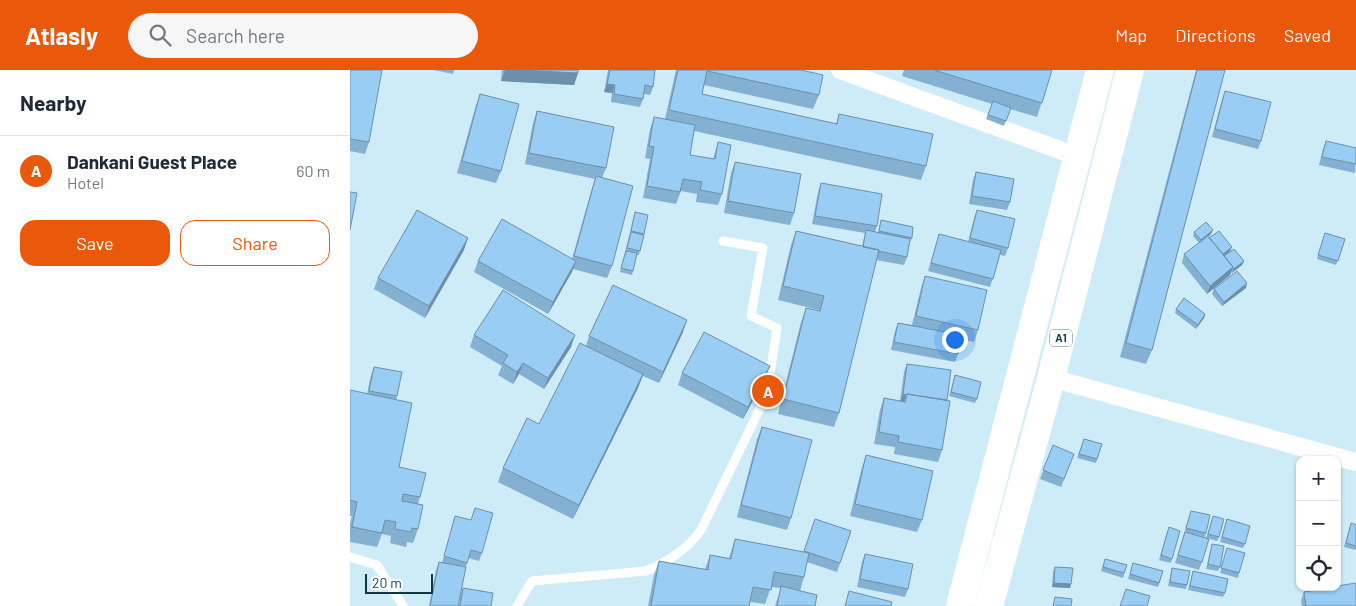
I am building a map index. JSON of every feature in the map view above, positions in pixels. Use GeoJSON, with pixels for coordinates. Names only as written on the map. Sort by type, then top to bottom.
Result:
{"type":"FeatureCollection","features":[{"type":"Feature","properties":{"kind":"highway","name":"A1"},"geometry":{"type":"LineString","coordinates":[[960,606],[1079,157],[1100,70]]}},
{"type":"Feature","properties":{"kind":"highway","name":"A1"},"geometry":{"type":"LineString","coordinates":[[989,606],[1051,378],[1130,70]]}},
{"type":"Feature","properties":{"kind":"street"},"geometry":{"type":"LineString","coordinates":[[840,70],[1079,157]]}},
{"type":"Feature","properties":{"kind":"street"},"geometry":{"type":"LineString","coordinates":[[1051,378],[1356,462]]}},
{"type":"Feature","properties":{"kind":"lane"},"geometry":{"type":"LineString","coordinates":[[517,606],[532,580],[646,571],[658,566],[694,540],[701,530],[767,394],[777,328],[751,316],[763,248],[723,240]]}},
{"type":"Feature","properties":{"kind":"lane"},"geometry":{"type":"LineString","coordinates":[[350,557],[377,565],[403,606]]}},
{"type":"Feature","properties":{"kind":"building"},"geometry":{"type":"Polygon","coordinates":[[[350,70],[382,70],[369,142],[350,139],[350,70]]]}},
{"type":"Feature","properties":{"kind":"building"},"geometry":{"type":"Polygon","coordinates":[[[519,70],[578,70],[578,73],[519,70]]]}},
{"type":"Feature","properties":{"kind":"building"},"geometry":{"type":"Polygon","coordinates":[[[610,70],[655,70],[653,87],[645,85],[643,99],[614,94],[615,85],[607,84],[610,70]]]}},
{"type":"Feature","properties":{"kind":"building"},"geometry":{"type":"Polygon","coordinates":[[[678,70],[801,70],[823,75],[819,95],[707,71],[702,94],[837,124],[839,114],[933,134],[926,166],[669,110],[678,70]]]}},
{"type":"Feature","properties":{"kind":"building"},"geometry":{"type":"Polygon","coordinates":[[[934,70],[1052,70],[1042,103],[934,70]]]}},
{"type":"Feature","properties":{"kind":"building"},"geometry":{"type":"Polygon","coordinates":[[[1197,70],[1225,70],[1152,350],[1126,343],[1197,70]]]}},
{"type":"Feature","properties":{"kind":"building"},"geometry":{"type":"Polygon","coordinates":[[[1225,91],[1271,102],[1261,141],[1215,129],[1225,91]]]}},
{"type":"Feature","properties":{"kind":"building"},"geometry":{"type":"Polygon","coordinates":[[[480,94],[519,104],[501,171],[462,161],[480,94]]]}},
{"type":"Feature","properties":{"kind":"building"},"geometry":{"type":"Polygon","coordinates":[[[993,101],[1011,108],[1006,121],[988,115],[993,101]]]}},
{"type":"Feature","properties":{"kind":"building"},"geometry":{"type":"Polygon","coordinates":[[[537,111],[614,127],[606,168],[529,153],[537,111]]]}},
{"type":"Feature","properties":{"kind":"building"},"geometry":{"type":"Polygon","coordinates":[[[654,117],[695,125],[690,155],[715,159],[718,142],[731,145],[722,194],[700,190],[702,182],[683,179],[680,192],[647,186],[654,147],[649,146],[654,117]]]}},
{"type":"Feature","properties":{"kind":"building"},"geometry":{"type":"Polygon","coordinates":[[[1326,141],[1356,148],[1356,164],[1322,157],[1326,141]]]}},
{"type":"Feature","properties":{"kind":"building"},"geometry":{"type":"Polygon","coordinates":[[[735,162],[801,174],[794,213],[728,201],[735,162]]]}},
{"type":"Feature","properties":{"kind":"building"},"geometry":{"type":"Polygon","coordinates":[[[976,172],[1014,179],[1010,202],[972,196],[976,172]]]}},
{"type":"Feature","properties":{"kind":"building"},"geometry":{"type":"Polygon","coordinates":[[[596,176],[633,186],[612,266],[574,256],[596,176]]]}},
{"type":"Feature","properties":{"kind":"building"},"geometry":{"type":"Polygon","coordinates":[[[821,183],[882,194],[877,226],[815,216],[821,183]]]}},
{"type":"Feature","properties":{"kind":"building"},"geometry":{"type":"Polygon","coordinates":[[[350,192],[357,193],[350,230],[350,192]]]}},
{"type":"Feature","properties":{"kind":"building"},"geometry":{"type":"Polygon","coordinates":[[[417,210],[468,238],[429,306],[378,278],[417,210]]]}},
{"type":"Feature","properties":{"kind":"building"},"geometry":{"type":"Polygon","coordinates":[[[977,210],[1015,219],[1008,248],[970,238],[977,210]]]}},
{"type":"Feature","properties":{"kind":"building"},"geometry":{"type":"Polygon","coordinates":[[[635,212],[648,215],[644,234],[631,231],[635,212]]]}},
{"type":"Feature","properties":{"kind":"building"},"geometry":{"type":"Polygon","coordinates":[[[502,219],[576,261],[553,302],[478,261],[502,219]]]}},
{"type":"Feature","properties":{"kind":"building"},"geometry":{"type":"Polygon","coordinates":[[[881,220],[913,227],[912,238],[879,231],[881,220]]]}},
{"type":"Feature","properties":{"kind":"building"},"geometry":{"type":"Polygon","coordinates":[[[1206,222],[1213,230],[1201,240],[1194,232],[1206,222]]]}},
{"type":"Feature","properties":{"kind":"building"},"geometry":{"type":"Polygon","coordinates":[[[866,230],[910,239],[907,257],[863,247],[866,230]]]}},
{"type":"Feature","properties":{"kind":"building"},"geometry":{"type":"Polygon","coordinates":[[[796,231],[879,250],[839,413],[783,399],[806,308],[820,311],[824,296],[783,286],[796,231]]]}},
{"type":"Feature","properties":{"kind":"building"},"geometry":{"type":"Polygon","coordinates":[[[1219,231],[1232,247],[1223,254],[1209,238],[1219,231]]]}},
{"type":"Feature","properties":{"kind":"building"},"geometry":{"type":"Polygon","coordinates":[[[631,232],[644,235],[640,251],[627,248],[631,232]]]}},
{"type":"Feature","properties":{"kind":"building"},"geometry":{"type":"Polygon","coordinates":[[[1325,233],[1345,239],[1338,261],[1318,255],[1325,233]]]}},
{"type":"Feature","properties":{"kind":"building"},"geometry":{"type":"Polygon","coordinates":[[[939,234],[1001,250],[993,279],[931,263],[939,234]]]}},
{"type":"Feature","properties":{"kind":"building"},"geometry":{"type":"Polygon","coordinates":[[[1208,236],[1233,267],[1210,286],[1184,254],[1208,236]]]}},
{"type":"Feature","properties":{"kind":"building"},"geometry":{"type":"Polygon","coordinates":[[[1234,249],[1244,261],[1234,269],[1224,256],[1234,249]]]}},
{"type":"Feature","properties":{"kind":"building"},"geometry":{"type":"Polygon","coordinates":[[[626,251],[637,253],[633,271],[621,268],[626,251]]]}},
{"type":"Feature","properties":{"kind":"building"},"geometry":{"type":"Polygon","coordinates":[[[1237,271],[1247,283],[1224,302],[1214,289],[1237,271]]]}},
{"type":"Feature","properties":{"kind":"building"},"geometry":{"type":"Polygon","coordinates":[[[925,276],[987,290],[978,330],[916,316],[925,276]]]}},
{"type":"Feature","properties":{"kind":"building"},"geometry":{"type":"Polygon","coordinates":[[[613,285],[687,320],[663,372],[589,336],[613,285]]]}},
{"type":"Feature","properties":{"kind":"building"},"geometry":{"type":"Polygon","coordinates":[[[503,290],[575,335],[548,378],[523,363],[517,372],[503,363],[508,355],[474,335],[503,290]]]}},
{"type":"Feature","properties":{"kind":"building"},"geometry":{"type":"Polygon","coordinates":[[[1184,298],[1205,314],[1198,325],[1176,309],[1184,298]]]}},
{"type":"Feature","properties":{"kind":"building"},"geometry":{"type":"Polygon","coordinates":[[[898,323],[961,335],[958,354],[894,342],[898,323]]]}},
{"type":"Feature","properties":{"kind":"building"},"geometry":{"type":"Polygon","coordinates":[[[704,332],[770,366],[748,407],[682,373],[704,332]]]}},
{"type":"Feature","properties":{"kind":"building"},"geometry":{"type":"Polygon","coordinates":[[[580,343],[643,374],[579,505],[503,468],[527,418],[539,424],[580,343]]]}},
{"type":"Feature","properties":{"kind":"building"},"geometry":{"type":"Polygon","coordinates":[[[907,364],[951,370],[947,400],[903,394],[907,364]]]}},
{"type":"Feature","properties":{"kind":"building"},"geometry":{"type":"Polygon","coordinates":[[[374,367],[402,372],[397,396],[369,391],[374,367]]]}},
{"type":"Feature","properties":{"kind":"building"},"geometry":{"type":"Polygon","coordinates":[[[955,375],[981,382],[977,399],[951,392],[955,375]]]}},
{"type":"Feature","properties":{"kind":"building"},"geometry":{"type":"Polygon","coordinates":[[[350,390],[412,403],[399,467],[426,473],[420,497],[403,494],[402,501],[423,505],[418,529],[412,528],[411,532],[395,529],[396,522],[385,520],[382,533],[352,527],[357,502],[350,500],[350,390]]]}},
{"type":"Feature","properties":{"kind":"building"},"geometry":{"type":"Polygon","coordinates":[[[907,394],[950,401],[942,450],[898,442],[899,436],[879,432],[884,398],[905,402],[907,394]]]}},
{"type":"Feature","properties":{"kind":"building"},"geometry":{"type":"Polygon","coordinates":[[[762,427],[812,440],[791,518],[741,505],[762,427]]]}},
{"type":"Feature","properties":{"kind":"building"},"geometry":{"type":"Polygon","coordinates":[[[1084,439],[1102,444],[1097,459],[1079,454],[1084,439]]]}},
{"type":"Feature","properties":{"kind":"building"},"geometry":{"type":"Polygon","coordinates":[[[1053,445],[1074,454],[1064,479],[1043,470],[1053,445]]]}},
{"type":"Feature","properties":{"kind":"building"},"geometry":{"type":"Polygon","coordinates":[[[866,455],[933,471],[922,520],[855,504],[866,455]]]}},
{"type":"Feature","properties":{"kind":"building"},"geometry":{"type":"Polygon","coordinates":[[[475,508],[493,513],[482,553],[471,550],[467,563],[444,556],[455,516],[471,520],[475,508]]]}},
{"type":"Feature","properties":{"kind":"building"},"geometry":{"type":"Polygon","coordinates":[[[1191,511],[1210,515],[1206,533],[1186,528],[1191,511]]]}},
{"type":"Feature","properties":{"kind":"building"},"geometry":{"type":"Polygon","coordinates":[[[1213,516],[1224,519],[1219,537],[1208,534],[1213,516]]]}},
{"type":"Feature","properties":{"kind":"building"},"geometry":{"type":"Polygon","coordinates":[[[815,519],[851,531],[840,563],[804,551],[815,519]]]}},
{"type":"Feature","properties":{"kind":"building"},"geometry":{"type":"Polygon","coordinates":[[[1227,519],[1250,526],[1245,544],[1222,537],[1227,519]]]}},
{"type":"Feature","properties":{"kind":"building"},"geometry":{"type":"Polygon","coordinates":[[[1351,523],[1356,525],[1356,546],[1346,543],[1351,523]]]}},
{"type":"Feature","properties":{"kind":"building"},"geometry":{"type":"Polygon","coordinates":[[[1169,527],[1180,531],[1172,559],[1161,555],[1169,527]]]}},
{"type":"Feature","properties":{"kind":"building"},"geometry":{"type":"Polygon","coordinates":[[[1185,532],[1209,539],[1202,562],[1178,555],[1185,532]]]}},
{"type":"Feature","properties":{"kind":"building"},"geometry":{"type":"Polygon","coordinates":[[[735,539],[809,553],[804,577],[774,572],[771,590],[753,587],[749,606],[651,606],[659,561],[708,570],[710,555],[731,559],[735,539]]]}},
{"type":"Feature","properties":{"kind":"building"},"geometry":{"type":"Polygon","coordinates":[[[1212,544],[1224,546],[1220,567],[1208,564],[1212,544]]]}},
{"type":"Feature","properties":{"kind":"building"},"geometry":{"type":"Polygon","coordinates":[[[1227,548],[1245,553],[1239,573],[1221,568],[1227,548]]]}},
{"type":"Feature","properties":{"kind":"building"},"geometry":{"type":"Polygon","coordinates":[[[865,554],[913,564],[908,589],[860,579],[865,554]]]}},
{"type":"Feature","properties":{"kind":"building"},"geometry":{"type":"Polygon","coordinates":[[[1105,559],[1127,565],[1124,573],[1103,567],[1105,559]]]}},
{"type":"Feature","properties":{"kind":"building"},"geometry":{"type":"Polygon","coordinates":[[[439,562],[466,567],[458,606],[430,606],[439,562]]]}},
{"type":"Feature","properties":{"kind":"building"},"geometry":{"type":"Polygon","coordinates":[[[1133,563],[1163,571],[1159,583],[1130,574],[1133,563]]]}},
{"type":"Feature","properties":{"kind":"building"},"geometry":{"type":"Polygon","coordinates":[[[1055,567],[1073,568],[1071,584],[1054,583],[1055,567]]]}},
{"type":"Feature","properties":{"kind":"building"},"geometry":{"type":"Polygon","coordinates":[[[1172,568],[1190,571],[1187,585],[1170,582],[1172,568]]]}},
{"type":"Feature","properties":{"kind":"building"},"geometry":{"type":"Polygon","coordinates":[[[1193,571],[1228,579],[1225,593],[1190,586],[1193,571]]]}},
{"type":"Feature","properties":{"kind":"building"},"geometry":{"type":"Polygon","coordinates":[[[1356,583],[1356,606],[1306,606],[1304,592],[1341,591],[1341,585],[1356,583]]]}},
{"type":"Feature","properties":{"kind":"building"},"geometry":{"type":"Polygon","coordinates":[[[781,586],[817,595],[815,606],[777,606],[781,586]]]}},
{"type":"Feature","properties":{"kind":"building"},"geometry":{"type":"Polygon","coordinates":[[[463,588],[493,593],[491,606],[460,606],[463,588]]]}},
{"type":"Feature","properties":{"kind":"building"},"geometry":{"type":"Polygon","coordinates":[[[1126,589],[1150,596],[1147,606],[1120,606],[1126,589]]]}},
{"type":"Feature","properties":{"kind":"building"},"geometry":{"type":"Polygon","coordinates":[[[849,591],[892,602],[891,606],[845,606],[849,591]]]}},
{"type":"Feature","properties":{"kind":"building"},"geometry":{"type":"Polygon","coordinates":[[[1055,597],[1072,599],[1071,606],[1053,606],[1055,597]]]}},
{"type":"Feature","properties":{"kind":"place","name":"Dankani Guest Place"},"geometry":{"type":"Point","coordinates":[768,391]}}]}
